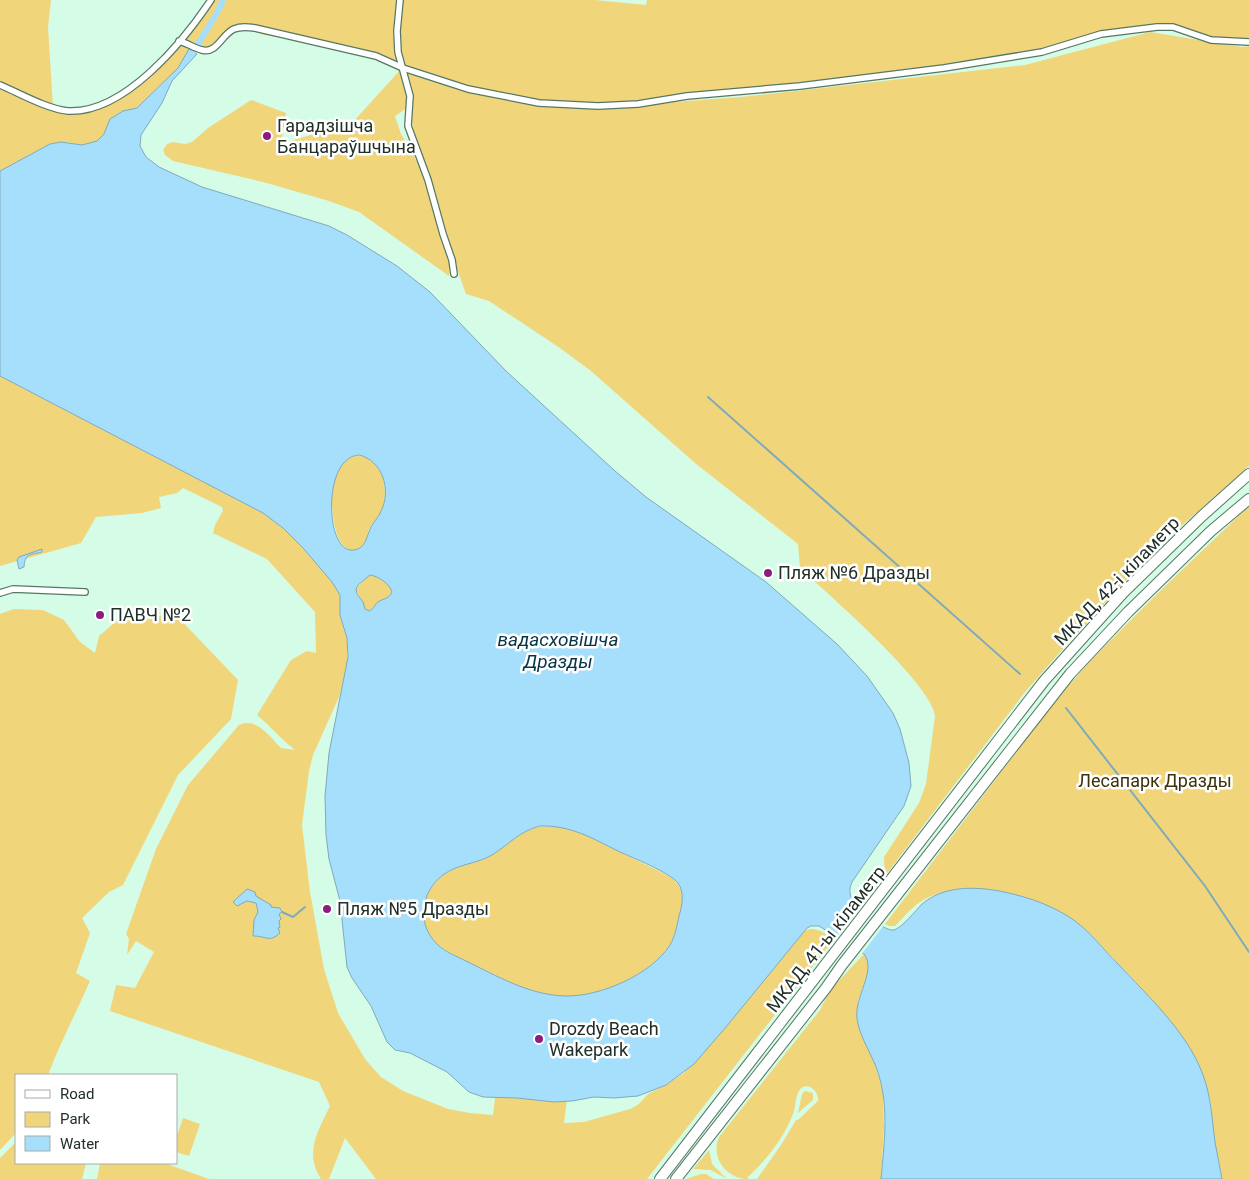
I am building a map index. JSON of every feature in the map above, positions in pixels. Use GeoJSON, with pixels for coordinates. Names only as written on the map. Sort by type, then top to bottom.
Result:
{"type":"FeatureCollection","features":[{"type":"Feature","properties":{"kind":"highway","name":"МКАД, 42-і кіламетр"},"geometry":{"type":"LineString","coordinates":[[1015,717],[1044,681],[1123,593],[1202,516],[1249,474]]}},
{"type":"Feature","properties":{"kind":"highway","name":"МКАД, 42-і кіламетр"},"geometry":{"type":"LineString","coordinates":[[1028,726],[1070,674],[1128,612],[1211,531],[1249,499]]}},
{"type":"Feature","properties":{"kind":"highway","name":"МКАД, 41-ы кіламетр"},"geometry":{"type":"LineString","coordinates":[[660,1179],[832,958],[1015,717]]}},
{"type":"Feature","properties":{"kind":"highway","name":"МКАД, 41-ы кіламетр"},"geometry":{"type":"LineString","coordinates":[[676,1179],[1028,726]]}},
{"type":"Feature","properties":{"kind":"street"},"geometry":{"type":"LineString","coordinates":[[0,85],[66,111],[90,108],[103,104],[147,75],[161,63],[182,41],[211,0]]}},
{"type":"Feature","properties":{"kind":"street"},"geometry":{"type":"LineString","coordinates":[[400,0],[397,31],[398,52],[410,96],[408,126],[428,180],[452,260],[454,274]]}},
{"type":"Feature","properties":{"kind":"street"},"geometry":{"type":"LineString","coordinates":[[182,41],[203,50],[214,48],[226,34],[235,28],[244,27],[347,48],[376,56],[402,68],[468,89],[539,103],[598,106],[638,104],[686,96],[800,86],[944,68],[1042,52],[1101,34],[1157,26],[1178,28],[1211,40],[1249,42]]}},
{"type":"Feature","properties":{"kind":"street"},"geometry":{"type":"LineString","coordinates":[[0,593],[13,589],[86,592]]}},
{"type":"Feature","properties":{"kind":"green space"},"geometry":{"type":"Polygon","coordinates":[[[0,0],[51,0],[48,27],[53,107],[66,111],[90,108],[131,87],[161,63],[211,0],[595,0],[646,5],[647,0],[1249,0],[1249,42],[1211,40],[1173,27],[1117,32],[1042,52],[944,68],[911,68],[800,86],[687,96],[646,104],[741,97],[1025,65],[1150,32],[1242,47],[1249,46],[1249,466],[1169,537],[1061,651],[1025,692],[885,876],[884,857],[919,803],[926,784],[935,716],[929,702],[917,683],[877,640],[800,568],[798,544],[695,463],[591,371],[489,301],[466,294],[445,235],[413,128],[410,106],[395,116],[401,134],[426,181],[441,236],[450,258],[449,276],[359,212],[329,201],[263,182],[173,161],[165,155],[163,150],[167,144],[173,142],[185,144],[192,142],[208,128],[251,100],[286,113],[281,144],[353,122],[402,68],[347,48],[264,35],[247,29],[233,31],[214,50],[203,51],[180,42],[189,49],[178,68],[137,108],[123,111],[110,119],[104,134],[97,141],[82,145],[67,142],[44,147],[0,171],[0,0]]]}},
{"type":"Feature","properties":{"kind":"green space"},"geometry":{"type":"Polygon","coordinates":[[[0,376],[263,513],[283,528],[303,548],[337,588],[341,601],[341,620],[347,638],[347,665],[339,697],[313,755],[302,825],[310,892],[324,969],[338,1013],[365,1059],[381,1077],[403,1091],[448,1109],[493,1115],[509,982],[443,948],[428,933],[424,924],[423,914],[428,893],[442,876],[455,869],[487,858],[532,829],[550,826],[560,827],[588,836],[672,878],[680,889],[682,898],[674,934],[669,946],[661,956],[641,972],[617,985],[580,996],[564,1123],[584,1122],[630,1109],[639,1104],[648,1094],[684,1073],[726,1027],[804,931],[816,929],[834,939],[647,1179],[376,1179],[345,1138],[329,1179],[321,1179],[316,1169],[313,1151],[317,1133],[330,1106],[319,1082],[110,1011],[116,985],[135,988],[154,952],[136,941],[127,955],[129,939],[126,934],[156,849],[188,785],[239,725],[245,723],[251,723],[263,729],[281,748],[295,750],[257,715],[291,660],[307,651],[316,653],[315,612],[267,559],[213,533],[223,511],[222,507],[183,488],[177,493],[159,497],[161,508],[142,513],[96,517],[81,543],[0,566],[0,376]]]}},
{"type":"Feature","properties":{"kind":"green space"},"geometry":{"type":"Polygon","coordinates":[[[354,456],[371,460],[377,465],[384,481],[385,498],[382,510],[369,529],[365,543],[358,549],[350,550],[338,538],[333,514],[332,490],[334,479],[339,469],[345,461],[354,456]]]}},
{"type":"Feature","properties":{"kind":"green space","name":"Лесапарк Дразды"},"geometry":{"type":"Polygon","coordinates":[[[1249,506],[1249,1179],[1222,1179],[1205,1079],[1195,1058],[1170,1021],[1082,927],[1041,903],[1020,896],[977,889],[956,890],[936,894],[917,904],[895,926],[885,924],[1057,699],[1092,659],[1249,506]]]}},
{"type":"Feature","properties":{"kind":"green space"},"geometry":{"type":"Polygon","coordinates":[[[373,575],[388,584],[392,592],[389,598],[369,611],[365,609],[356,589],[368,576],[373,575]]]}},
{"type":"Feature","properties":{"kind":"green space"},"geometry":{"type":"Polygon","coordinates":[[[14,609],[43,610],[64,620],[80,642],[95,653],[99,636],[119,619],[139,622],[173,612],[238,680],[231,719],[178,775],[123,885],[109,892],[82,918],[90,933],[76,973],[90,981],[48,1074],[15,1074],[15,1134],[0,1150],[0,614],[14,609]]]}},
{"type":"Feature","properties":{"kind":"green space"},"geometry":{"type":"Polygon","coordinates":[[[864,954],[869,965],[858,1001],[860,1030],[874,1062],[883,1091],[884,1128],[881,1179],[757,1179],[796,1120],[818,1101],[814,1090],[808,1086],[799,1091],[789,1123],[780,1140],[762,1163],[748,1179],[733,1175],[722,1166],[719,1160],[717,1145],[719,1137],[820,1010],[830,990],[864,954]]]}},
{"type":"Feature","properties":{"kind":"green space"},"geometry":{"type":"Polygon","coordinates":[[[805,1091],[813,1093],[813,1100],[798,1113],[802,1094],[805,1091]]]}},
{"type":"Feature","properties":{"kind":"green space"},"geometry":{"type":"Polygon","coordinates":[[[183,1118],[200,1124],[189,1156],[178,1153],[178,1133],[183,1118]]]}},
{"type":"Feature","properties":{"kind":"green space"},"geometry":{"type":"Polygon","coordinates":[[[15,1143],[15,1164],[86,1164],[82,1179],[0,1179],[0,1158],[15,1143]]]}},
{"type":"Feature","properties":{"kind":"green space"},"geometry":{"type":"Polygon","coordinates":[[[709,1150],[712,1164],[727,1179],[711,1170],[693,1169],[709,1150]]]}},
{"type":"Feature","properties":{"kind":"green space"},"geometry":{"type":"Polygon","coordinates":[[[100,1164],[167,1164],[209,1179],[97,1179],[100,1164]]]}},
{"type":"Feature","properties":{"kind":"green space"},"geometry":{"type":"Polygon","coordinates":[[[706,1174],[714,1179],[686,1179],[706,1174]]]}},
{"type":"Feature","properties":{"kind":"water","name":"вадасховішча Дразды"},"geometry":{"type":"Polygon","coordinates":[[[189,49],[197,54],[172,81],[162,103],[141,135],[140,146],[146,157],[159,167],[202,187],[329,226],[397,266],[430,292],[506,371],[615,471],[646,497],[766,582],[837,644],[867,676],[893,713],[900,729],[909,763],[911,786],[904,806],[852,882],[850,887],[851,897],[864,912],[889,930],[898,928],[922,904],[933,896],[959,889],[973,888],[1001,891],[1033,900],[1075,921],[1092,936],[1154,1002],[1188,1044],[1203,1075],[1208,1091],[1222,1179],[881,1179],[885,1127],[884,1101],[877,1069],[861,1034],[857,1019],[857,1010],[867,976],[867,961],[864,954],[819,926],[807,928],[694,1064],[666,1085],[638,1096],[594,1097],[554,1102],[483,1097],[469,1092],[447,1072],[410,1053],[395,1050],[387,1042],[371,1006],[352,978],[347,967],[340,901],[329,859],[326,835],[325,796],[329,753],[348,657],[347,638],[340,615],[340,595],[332,582],[303,548],[283,528],[263,513],[0,376],[0,171],[50,144],[61,142],[82,145],[97,141],[104,134],[110,119],[123,111],[137,108],[178,68],[189,49]],[[359,455],[347,460],[339,470],[334,485],[332,502],[332,519],[336,534],[342,545],[350,550],[355,550],[365,543],[371,527],[380,513],[385,494],[385,485],[379,469],[367,458],[359,455]],[[370,575],[356,589],[357,594],[363,602],[365,609],[369,611],[392,592],[383,581],[370,575]],[[551,826],[532,828],[492,855],[449,871],[436,882],[426,899],[424,918],[430,936],[437,944],[451,954],[514,984],[539,992],[565,996],[593,993],[623,982],[637,975],[661,956],[670,945],[677,927],[682,900],[678,883],[659,870],[580,833],[551,826]]]}},
{"type":"Feature","properties":{"kind":"water"},"geometry":{"type":"Polygon","coordinates":[[[42,549],[42,552],[31,554],[27,557],[24,567],[19,569],[17,560],[19,557],[42,549]]]}},
{"type":"Feature","properties":{"kind":"water"},"geometry":{"type":"Polygon","coordinates":[[[247,889],[255,892],[256,896],[271,905],[271,907],[280,908],[282,912],[279,914],[281,919],[279,921],[280,927],[278,928],[280,933],[273,938],[253,936],[254,920],[258,912],[256,903],[247,901],[237,906],[233,902],[247,889]]]}},
{"type":"Feature","properties":{"kind":"pier"},"geometry":{"type":"Polygon","coordinates":[[[860,905],[884,925],[861,955],[834,938],[860,905]]]}},
{"type":"Feature","properties":{"kind":"waterway"},"geometry":{"type":"LineString","coordinates":[[193,52],[223,0]]}},
{"type":"Feature","properties":{"kind":"waterway"},"geometry":{"type":"LineString","coordinates":[[708,397],[1020,674]]}},
{"type":"Feature","properties":{"kind":"waterway"},"geometry":{"type":"LineString","coordinates":[[1066,708],[1205,886],[1249,952]]}},
{"type":"Feature","properties":{"kind":"waterway"},"geometry":{"type":"LineString","coordinates":[[282,912],[293,917],[305,907]]}},
{"type":"Feature","properties":{"kind":"place","name":"Гарадзішча Банцараўшчына"},"geometry":{"type":"Point","coordinates":[267,136]}},
{"type":"Feature","properties":{"kind":"place","name":"Пляж №6 Дразды"},"geometry":{"type":"Point","coordinates":[768,573]}},
{"type":"Feature","properties":{"kind":"place","name":"ПАВЧ №2"},"geometry":{"type":"Point","coordinates":[100,615]}},
{"type":"Feature","properties":{"kind":"place","name":"Пляж №5 Дразды"},"geometry":{"type":"Point","coordinates":[327,909]}},
{"type":"Feature","properties":{"kind":"place","name":"Drozdy Beach Wakepark"},"geometry":{"type":"Point","coordinates":[539,1039]}}]}
